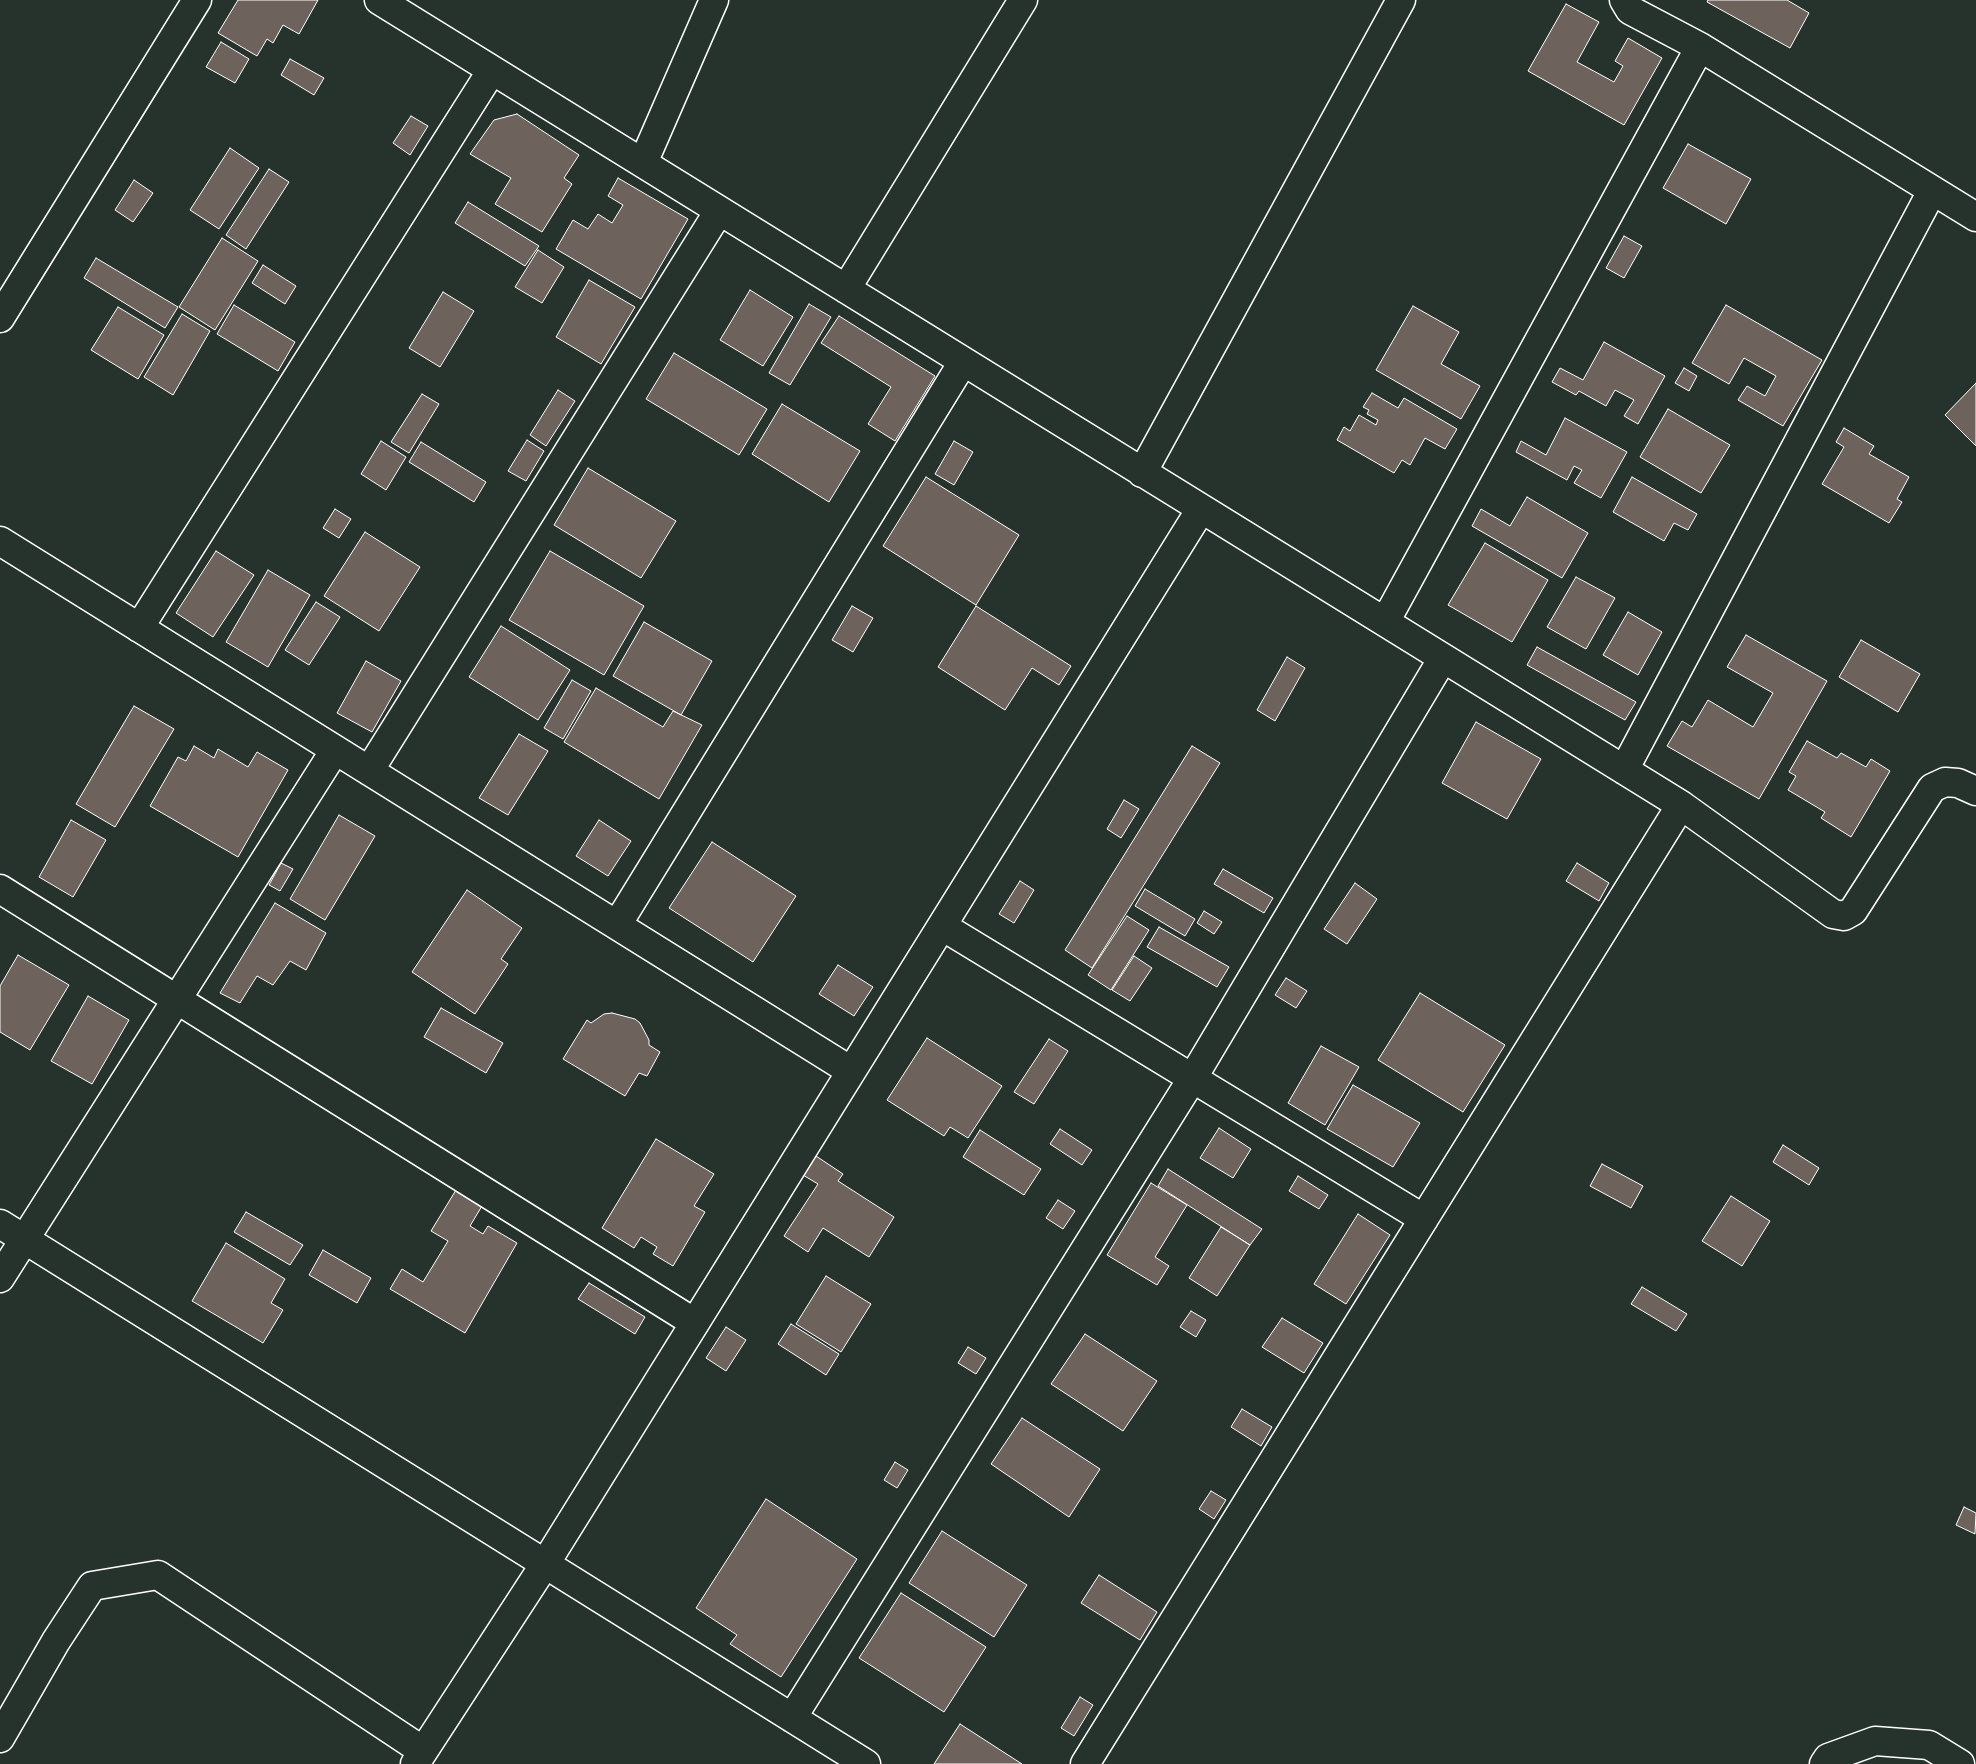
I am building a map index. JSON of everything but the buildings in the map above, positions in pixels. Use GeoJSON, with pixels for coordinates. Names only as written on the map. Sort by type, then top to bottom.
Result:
{"type":"FeatureCollection","features":[{"type":"Feature","properties":{"kind":"street"},"geometry":{"type":"LineString","coordinates":[[0,318],[197,0]]}},
{"type":"Feature","properties":{"kind":"street"},"geometry":{"type":"LineString","coordinates":[[378,0],[404,7],[492,70],[1681,805],[1833,914],[1844,916],[1853,911],[1932,788],[1945,782],[1958,783],[1976,791]]}},
{"type":"Feature","properties":{"kind":"street"},"geometry":{"type":"LineString","coordinates":[[643,164],[714,0]]}},
{"type":"Feature","properties":{"kind":"street"},"geometry":{"type":"LineString","coordinates":[[846,289],[1023,0]]}},
{"type":"Feature","properties":{"kind":"street"},"geometry":{"type":"LineString","coordinates":[[1142,473],[1400,0]]}},
{"type":"Feature","properties":{"kind":"street"},"geometry":{"type":"LineString","coordinates":[[1624,0],[1630,10],[1700,47],[1976,217]]}},
{"type":"Feature","properties":{"kind":"street"},"geometry":{"type":"LineString","coordinates":[[1385,622],[1700,47]]}},
{"type":"Feature","properties":{"kind":"street"},"geometry":{"type":"LineString","coordinates":[[139,628],[492,70]]}},
{"type":"Feature","properties":{"kind":"street"},"geometry":{"type":"LineString","coordinates":[[1624,770],[1932,190]]}},
{"type":"Feature","properties":{"kind":"street"},"geometry":{"type":"LineString","coordinates":[[369,771],[719,211]]}},
{"type":"Feature","properties":{"kind":"street"},"geometry":{"type":"LineString","coordinates":[[617,926],[963,362]]}},
{"type":"Feature","properties":{"kind":"street"},"geometry":{"type":"LineString","coordinates":[[0,1738],[56,1641],[92,1586],[158,1575],[419,1758],[545,1564],[1201,509]]}},
{"type":"Feature","properties":{"kind":"street"},"geometry":{"type":"LineString","coordinates":[[0,541],[851,1071]]}},
{"type":"Feature","properties":{"kind":"street"},"geometry":{"type":"LineString","coordinates":[[792,1718],[1192,1079],[1443,658]]}},
{"type":"Feature","properties":{"kind":"street"},"geometry":{"type":"LineString","coordinates":[[0,1278],[335,750]]}},
{"type":"Feature","properties":{"kind":"street"},"geometry":{"type":"LineString","coordinates":[[1085,1764],[1681,805]]}},
{"type":"Feature","properties":{"kind":"street"},"geometry":{"type":"LineString","coordinates":[[0,889],[695,1323]]}},
{"type":"Feature","properties":{"kind":"street"},"geometry":{"type":"LineString","coordinates":[[942,926],[1424,1219]]}},
{"type":"Feature","properties":{"kind":"street"},"geometry":{"type":"LineString","coordinates":[[0,1224],[866,1764]]}},
{"type":"Feature","properties":{"kind":"street"},"geometry":{"type":"LineString","coordinates":[[1824,1764],[1828,1758],[1875,1741],[1929,1745],[1960,1764]]}}]}
